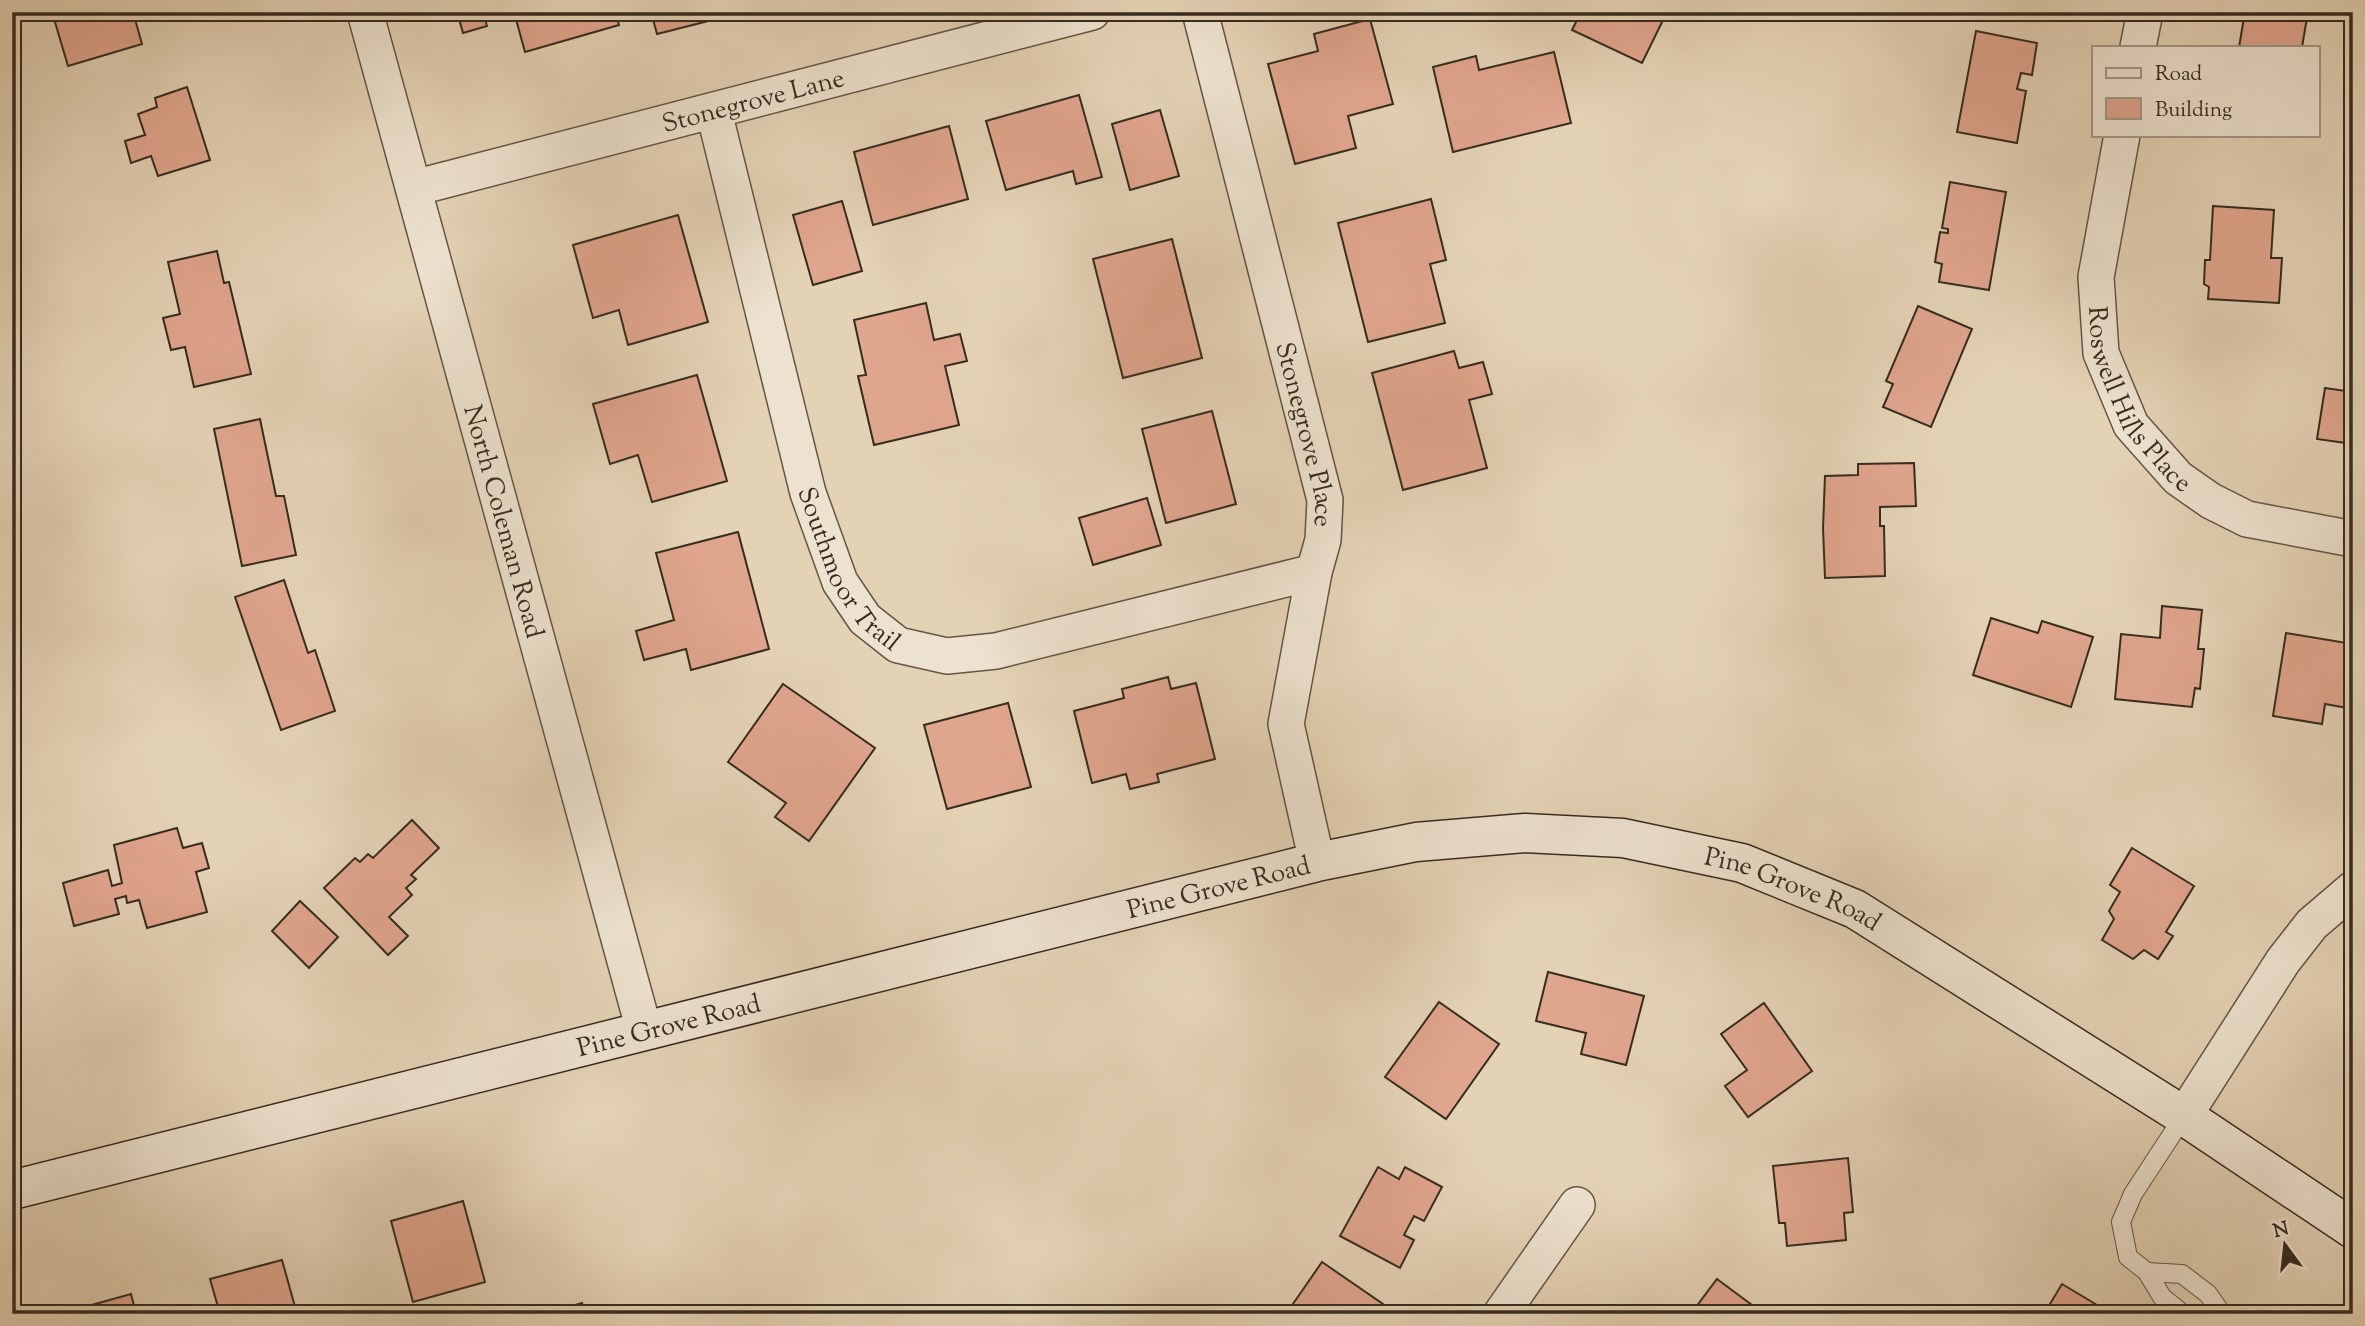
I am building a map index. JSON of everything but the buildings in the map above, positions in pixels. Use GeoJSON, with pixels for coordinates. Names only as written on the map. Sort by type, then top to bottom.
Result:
{"type":"FeatureCollection","features":[{"type":"Feature","properties":{"kind":"main road","name":"Pine Grove Road"},"geometry":{"type":"LineString","coordinates":[[12,1189],[1317,862],[1416,842],[1525,833],[1623,838],[1742,863],[1855,909],[2184,1116],[2353,1229]]}},
{"type":"Feature","properties":{"kind":"street","name":"North Coleman Road"},"geometry":{"type":"LineString","coordinates":[[365,12],[644,1030]]}},
{"type":"Feature","properties":{"kind":"street","name":"Stonegrove Lane"},"geometry":{"type":"LineString","coordinates":[[414,188],[1092,12]]}},
{"type":"Feature","properties":{"kind":"street","name":"Stonegrove Place"},"geometry":{"type":"LineString","coordinates":[[1200,12],[1325,500],[1323,540],[1314,572],[1286,724],[1317,862]]}},
{"type":"Feature","properties":{"kind":"street"},"geometry":{"type":"LineString","coordinates":[[2138,46],[2144,12]]}},
{"type":"Feature","properties":{"kind":"street","name":"Southmoor Trail"},"geometry":{"type":"LineString","coordinates":[[715,112],[808,493],[840,582],[865,619],[898,645],[947,656],[996,651],[1314,572]]}},
{"type":"Feature","properties":{"kind":"street","name":"Roswell Hills Place"},"geometry":{"type":"LineString","coordinates":[[2122,136],[2096,276],[2101,353],[2131,425],[2178,478],[2211,501],[2247,519],[2353,539]]}},
{"type":"Feature","properties":{"kind":"street"},"geometry":{"type":"LineString","coordinates":[[2184,1116],[2283,961],[2312,924],[2353,889]]}},
{"type":"Feature","properties":{"kind":"street"},"geometry":{"type":"LineString","coordinates":[[1501,1314],[1577,1205]]}},
{"type":"Feature","properties":{"kind":"lane"},"geometry":{"type":"LineString","coordinates":[[2183,1314],[2162,1297],[2147,1272],[2129,1257],[2121,1222],[2133,1194],[2184,1116]]}},
{"type":"Feature","properties":{"kind":"lane"},"geometry":{"type":"LineString","coordinates":[[2147,1272],[2182,1274],[2208,1294],[2221,1314]]}}]}
